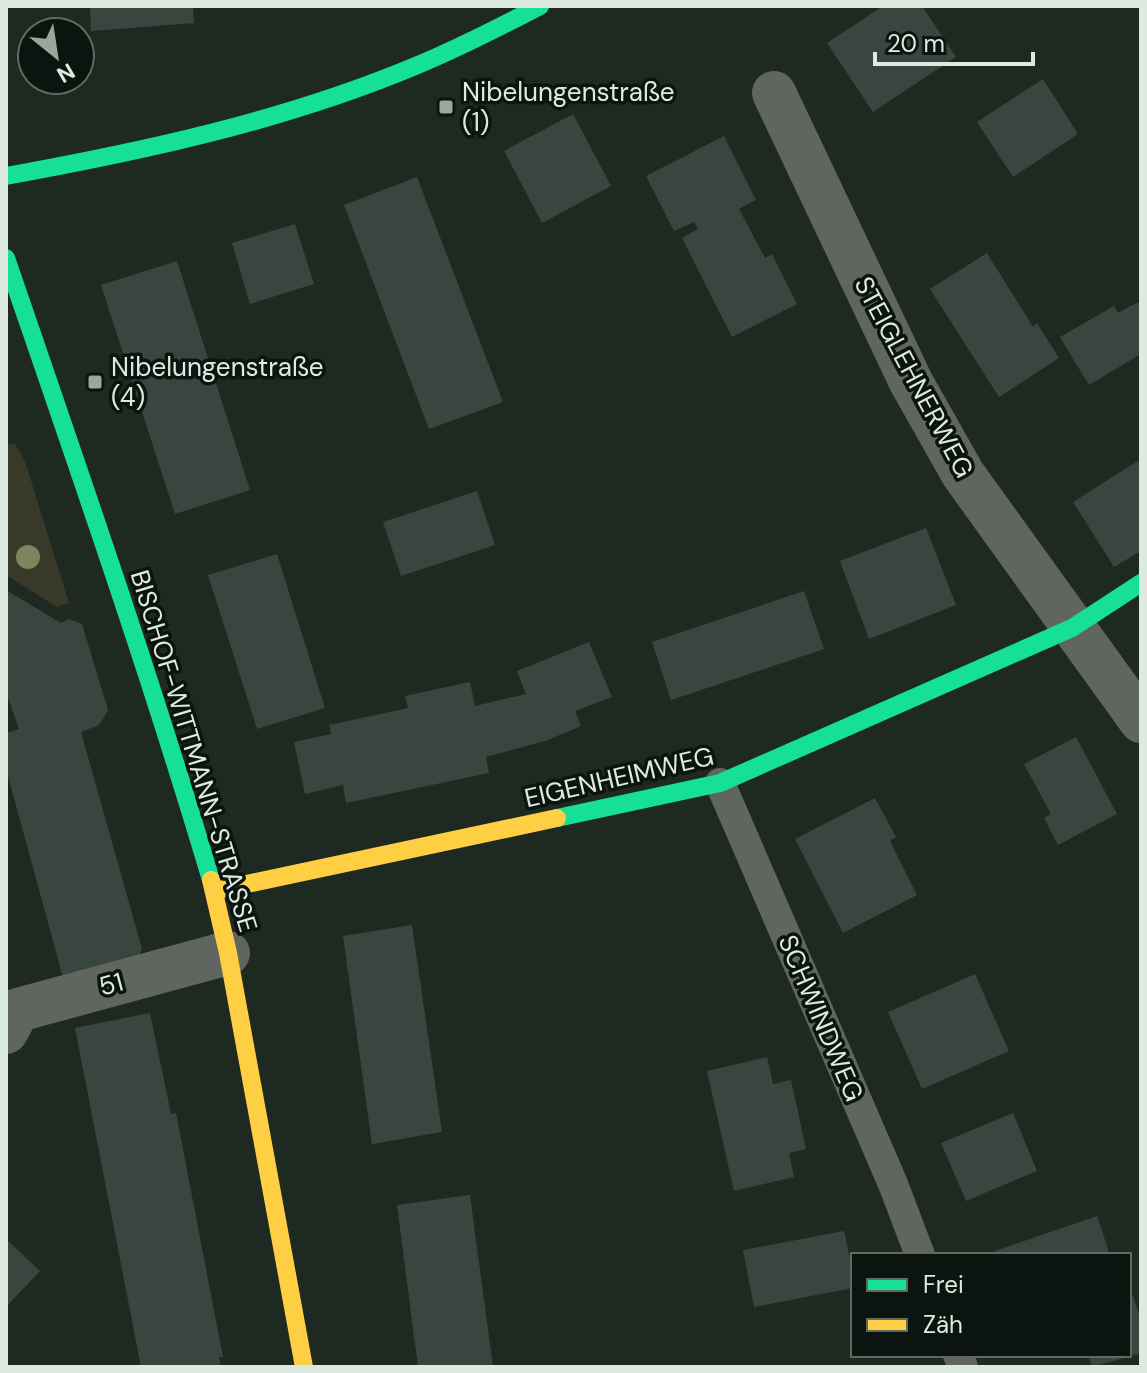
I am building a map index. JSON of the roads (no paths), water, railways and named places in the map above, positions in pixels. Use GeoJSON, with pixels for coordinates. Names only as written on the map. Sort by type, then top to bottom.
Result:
{"type":"FeatureCollection","features":[{"type":"Feature","properties":{"kind":"street"},"geometry":{"type":"LineString","coordinates":[[6,176],[157,148],[276,116],[350,92],[426,62],[540,6]]}},
{"type":"Feature","properties":{"kind":"street","name":"STEIGLEHNERWEG"},"geometry":{"type":"LineString","coordinates":[[774,93],[911,382],[963,474],[1141,721]]}},
{"type":"Feature","properties":{"kind":"street","name":"BISCHOF-WITTMANN-STRASSE"},"geometry":{"type":"LineString","coordinates":[[6,258],[124,601],[214,891],[304,1367]]}},
{"type":"Feature","properties":{"kind":"street"},"geometry":{"type":"LineString","coordinates":[[17,365],[40,364]]}},
{"type":"Feature","properties":{"kind":"street","name":"EIGENHEIMWEG"},"geometry":{"type":"LineString","coordinates":[[214,891],[720,783],[1072,628],[1141,583]]}},
{"type":"Feature","properties":{"kind":"street","name":"51"},"geometry":{"type":"LineString","coordinates":[[6,1032],[18,1010],[228,953]]}},
{"type":"Feature","properties":{"kind":"lane","name":"SCHWINDWEG"},"geometry":{"type":"LineString","coordinates":[[720,783],[893,1184],[919,1253]]}},
{"type":"Feature","properties":{"kind":"place","name":"Nibelungenstraße (1)"},"geometry":{"type":"Point","coordinates":[446,107]}},
{"type":"Feature","properties":{"kind":"place","name":"Nibelungenstraße (4)"},"geometry":{"type":"Point","coordinates":[95,382]}}]}
